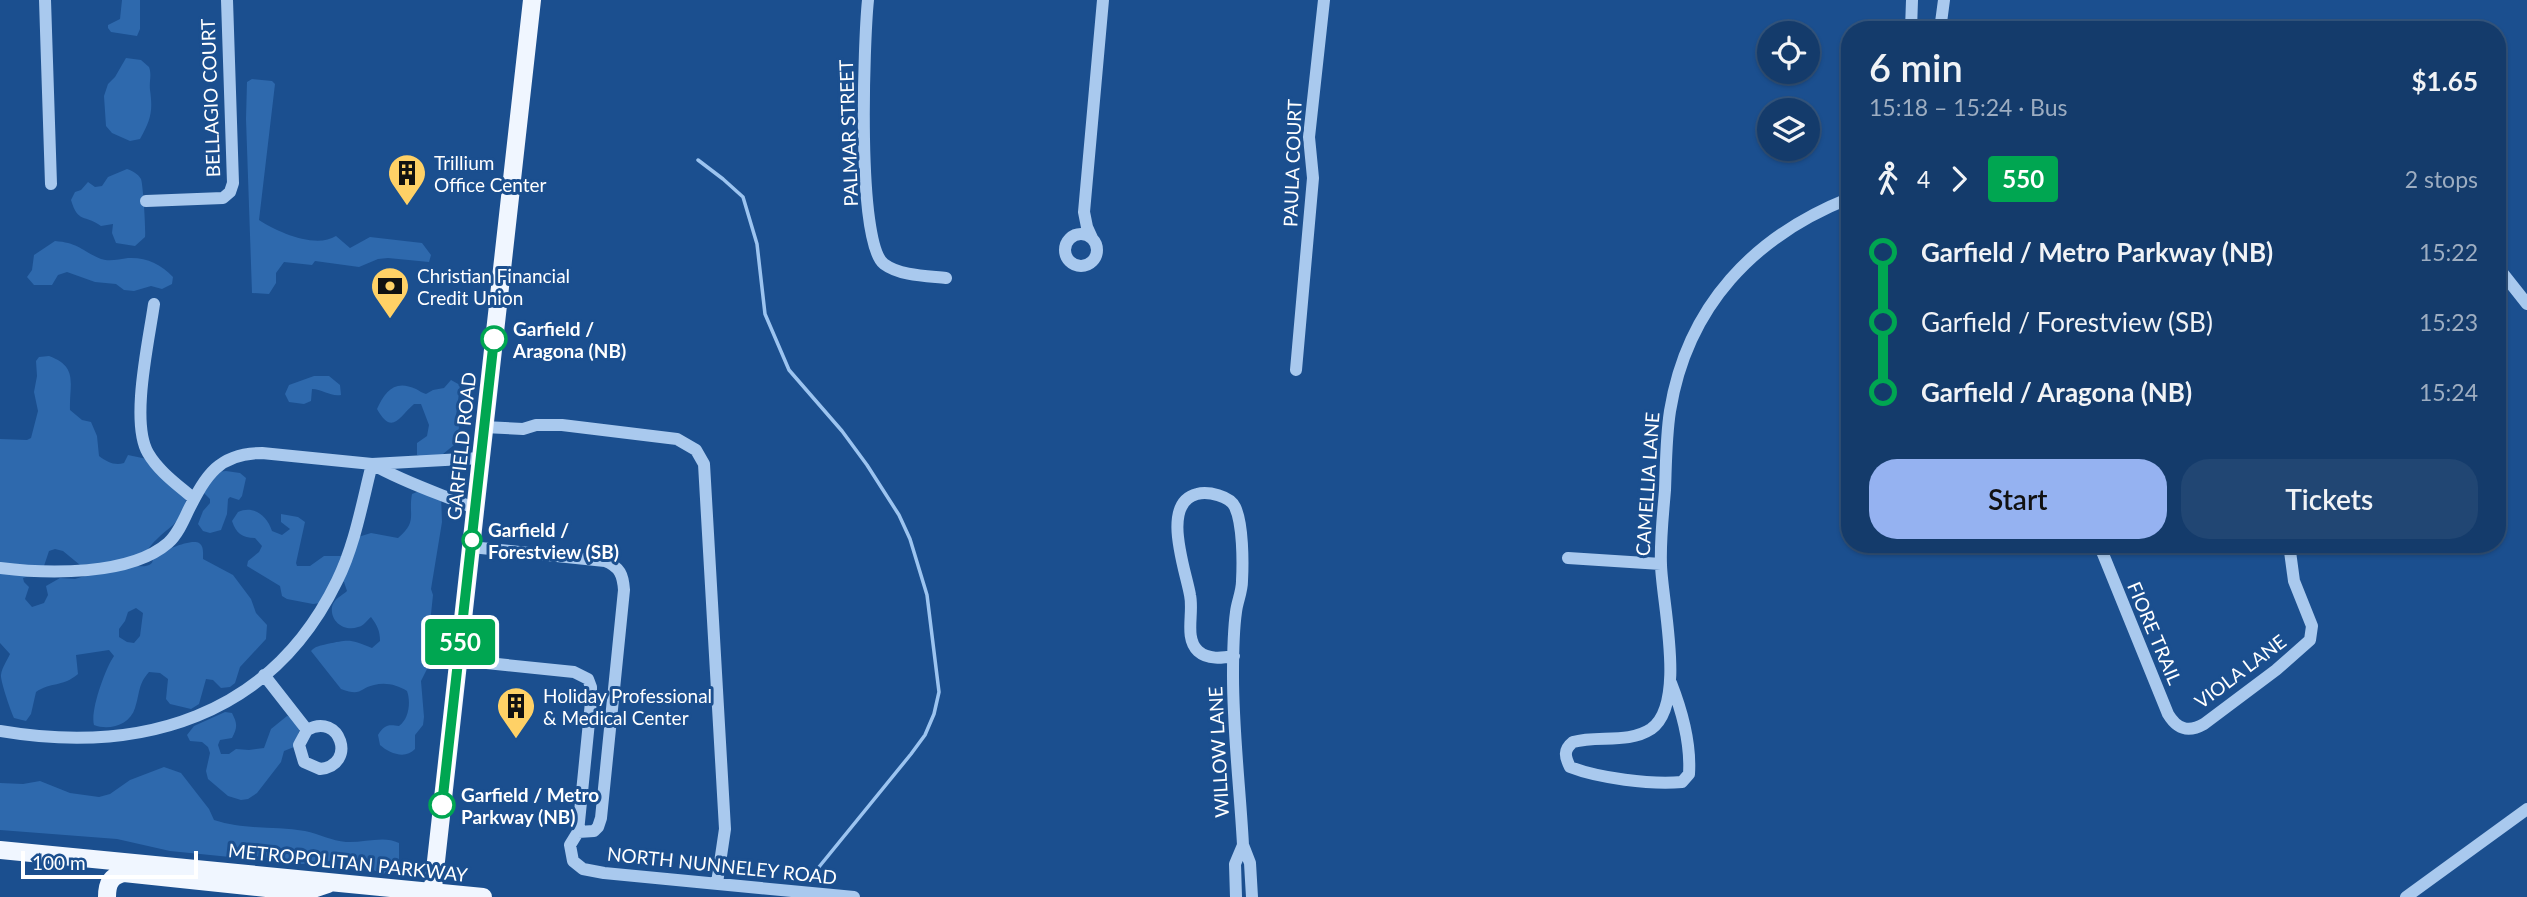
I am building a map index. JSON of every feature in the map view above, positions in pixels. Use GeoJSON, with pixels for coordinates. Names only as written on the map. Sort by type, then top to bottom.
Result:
{"type":"FeatureCollection","features":[{"type":"Feature","properties":{"kind":"main road","name":"GARFIELD ROAD"},"geometry":{"type":"LineString","coordinates":[[432,895],[532,0]]}},
{"type":"Feature","properties":{"kind":"main road","name":"METROPOLITAN PARKWAY"},"geometry":{"type":"LineString","coordinates":[[0,850],[335,882],[432,895],[483,897]]}},
{"type":"Feature","properties":{"kind":"main road"},"geometry":{"type":"LineString","coordinates":[[107,897],[111,880],[124,873],[304,892],[335,882]]}},
{"type":"Feature","properties":{"kind":"street"},"geometry":{"type":"LineString","coordinates":[[45,0],[51,184]]}},
{"type":"Feature","properties":{"kind":"street","name":"BELLAGIO COURT"},"geometry":{"type":"LineString","coordinates":[[146,201],[223,198],[230,192],[233,183],[227,0]]}},
{"type":"Feature","properties":{"kind":"street","name":"PALMAR STREET"},"geometry":{"type":"LineString","coordinates":[[868,0],[863,74],[867,195],[873,240],[882,263],[898,271],[946,278]]}},
{"type":"Feature","properties":{"kind":"street"},"geometry":{"type":"LineString","coordinates":[[1084,212],[1065,250],[1070,260],[1078,265],[1088,264],[1095,257],[1097,247],[1087,227],[1084,212],[1103,0]]}},
{"type":"Feature","properties":{"kind":"street","name":"PAULA COURT"},"geometry":{"type":"LineString","coordinates":[[1296,370],[1314,178],[1309,137],[1324,0]]}},
{"type":"Feature","properties":{"kind":"street"},"geometry":{"type":"LineString","coordinates":[[1911,21],[1912,0]]}},
{"type":"Feature","properties":{"kind":"street"},"geometry":{"type":"LineString","coordinates":[[1941,21],[1944,0]]}},
{"type":"Feature","properties":{"kind":"street","name":"CAMELLIA LANE"},"geometry":{"type":"LineString","coordinates":[[1671,683],[1681,708],[1690,762],[1689,774],[1682,782],[1663,784],[1583,772],[1570,767],[1565,756],[1567,746],[1573,742],[1623,738],[1651,729],[1666,708],[1671,683],[1661,564],[1670,409],[1695,335],[1730,277],[1758,250],[1797,223],[1841,201]]}},
{"type":"Feature","properties":{"kind":"street"},"geometry":{"type":"LineString","coordinates":[[1072,236],[1082,234],[1092,238]]}},
{"type":"Feature","properties":{"kind":"street"},"geometry":{"type":"LineString","coordinates":[[2506,277],[2527,304]]}},
{"type":"Feature","properties":{"kind":"street"},"geometry":{"type":"LineString","coordinates":[[154,304],[140,413],[142,440],[148,454],[168,477],[194,499]]}},
{"type":"Feature","properties":{"kind":"street"},"geometry":{"type":"LineString","coordinates":[[484,427],[523,429],[536,425],[562,425],[677,439],[696,450],[704,464],[725,829],[717,883]]}},
{"type":"Feature","properties":{"kind":"street"},"geometry":{"type":"LineString","coordinates":[[0,568],[50,572],[135,560],[168,543],[180,527],[209,474],[235,455],[262,453],[372,464],[481,458]]}},
{"type":"Feature","properties":{"kind":"street"},"geometry":{"type":"LineString","coordinates":[[372,464],[397,479],[440,493],[476,509]]}},
{"type":"Feature","properties":{"kind":"street"},"geometry":{"type":"LineString","coordinates":[[0,731],[74,739],[133,735],[192,718],[225,702],[264,675],[300,641],[338,580],[349,552],[372,464]]}},
{"type":"Feature","properties":{"kind":"street","name":"WILLOW LANE"},"geometry":{"type":"LineString","coordinates":[[1234,656],[1221,659],[1206,656],[1190,639],[1191,598],[1176,537],[1178,514],[1189,498],[1199,493],[1229,500],[1239,522],[1242,582],[1236,611],[1234,656],[1233,675],[1243,845],[1251,863],[1252,897]]}},
{"type":"Feature","properties":{"kind":"street"},"geometry":{"type":"LineString","coordinates":[[471,547],[606,561],[619,570],[624,590],[601,818],[594,831],[578,831]]}},
{"type":"Feature","properties":{"kind":"street","name":"FIORE TRAIL"},"geometry":{"type":"LineString","coordinates":[[2103,553],[2168,714],[2176,724],[2185,729]]}},
{"type":"Feature","properties":{"kind":"street","name":"VIOLA LANE"},"geometry":{"type":"LineString","coordinates":[[2185,729],[2196,729],[2204,724],[2306,645],[2312,634],[2310,619],[2294,582],[2290,553]]}},
{"type":"Feature","properties":{"kind":"street"},"geometry":{"type":"LineString","coordinates":[[1568,558],[1661,564]]}},
{"type":"Feature","properties":{"kind":"street","name":"NORTH NUNNELEY ROAD"},"geometry":{"type":"LineString","coordinates":[[457,660],[574,672],[589,679],[591,702],[578,831],[570,845],[573,861],[583,869],[854,897]]}},
{"type":"Feature","properties":{"kind":"street"},"geometry":{"type":"LineString","coordinates":[[264,675],[307,730]]}},
{"type":"Feature","properties":{"kind":"street"},"geometry":{"type":"LineString","coordinates":[[2406,897],[2527,809]]}},
{"type":"Feature","properties":{"kind":"street","name":"WILLOW LANE"},"geometry":{"type":"LineString","coordinates":[[1236,897],[1235,864],[1243,845]]}},
{"type":"Feature","properties":{"kind":"shaded area"},"geometry":{"type":"Polygon","coordinates":[[[122,0],[140,0],[140,29],[137,36],[111,32],[108,28],[108,25],[120,19],[122,0]]]}},
{"type":"Feature","properties":{"kind":"shaded area"},"geometry":{"type":"Polygon","coordinates":[[[126,58],[141,60],[149,67],[150,73],[149,121],[140,139],[130,141],[112,133],[106,126],[104,96],[108,84],[126,58]]]}},
{"type":"Feature","properties":{"kind":"shaded area"},"geometry":{"type":"Polygon","coordinates":[[[252,79],[272,81],[275,84],[259,220],[286,234],[308,240],[328,240],[336,236],[350,248],[370,237],[422,243],[431,255],[429,262],[388,258],[359,267],[315,261],[312,265],[284,262],[276,273],[276,283],[269,294],[252,293],[246,119],[247,82],[252,79]]]}},
{"type":"Feature","properties":{"kind":"shaded area"},"geometry":{"type":"Polygon","coordinates":[[[127,169],[140,177],[143,189],[145,237],[135,246],[116,243],[112,233],[113,224],[101,226],[79,216],[71,200],[75,192],[88,182],[95,187],[102,186],[108,177],[127,169]]]}},
{"type":"Feature","properties":{"kind":"shaded area"},"geometry":{"type":"Polygon","coordinates":[[[55,241],[75,245],[104,260],[135,258],[153,262],[173,277],[172,284],[162,289],[151,286],[134,291],[124,290],[116,284],[95,282],[67,272],[58,275],[52,285],[34,285],[27,277],[32,270],[34,255],[55,241]]]}},
{"type":"Feature","properties":{"kind":"shaded area"},"geometry":{"type":"Polygon","coordinates":[[[49,356],[58,360],[69,371],[70,410],[82,420],[91,422],[97,436],[99,456],[117,464],[124,463],[128,455],[157,458],[164,464],[186,499],[179,518],[151,545],[137,566],[149,565],[156,556],[177,546],[190,542],[199,543],[203,559],[233,575],[251,599],[256,613],[267,625],[266,639],[240,667],[235,683],[221,688],[213,680],[206,679],[199,704],[191,709],[170,704],[166,699],[168,679],[160,673],[149,672],[141,685],[129,719],[112,727],[94,725],[94,710],[99,690],[114,656],[109,650],[76,655],[78,674],[67,681],[36,692],[31,714],[26,721],[14,718],[1,675],[10,654],[0,643],[0,439],[31,438],[38,411],[34,392],[36,361],[39,357],[49,356]],[[49,551],[42,572],[23,578],[29,587],[25,599],[32,607],[44,603],[48,595],[46,586],[60,578],[75,579],[88,575],[96,564],[80,565],[63,551],[49,551]],[[136,608],[128,612],[119,629],[119,637],[127,642],[134,643],[140,636],[143,613],[136,608]]]}},
{"type":"Feature","properties":{"kind":"shaded area"},"geometry":{"type":"Polygon","coordinates":[[[314,376],[329,376],[340,385],[341,395],[312,389],[311,401],[304,404],[289,402],[285,394],[289,385],[314,376]]]}},
{"type":"Feature","properties":{"kind":"shaded area"},"geometry":{"type":"Polygon","coordinates":[[[451,380],[460,385],[456,416],[458,438],[443,454],[440,463],[417,455],[417,443],[427,436],[429,425],[421,404],[414,404],[391,423],[382,417],[377,409],[387,392],[397,386],[409,386],[426,394],[444,388],[451,380]]]}},
{"type":"Feature","properties":{"kind":"shaded area"},"geometry":{"type":"Polygon","coordinates":[[[217,472],[240,473],[246,478],[242,496],[239,500],[230,497],[228,499],[227,514],[221,530],[210,533],[203,531],[198,524],[203,511],[210,503],[204,493],[217,472]]]}},
{"type":"Feature","properties":{"kind":"shaded area"},"geometry":{"type":"Polygon","coordinates":[[[422,490],[441,495],[442,522],[431,589],[433,595],[429,633],[432,659],[421,681],[423,725],[415,735],[415,749],[402,755],[392,753],[380,745],[378,735],[384,727],[399,726],[405,719],[409,705],[407,691],[383,684],[369,686],[357,692],[341,689],[311,651],[320,646],[346,641],[372,648],[380,641],[378,628],[371,617],[362,625],[353,628],[344,627],[336,621],[332,612],[333,604],[347,591],[344,582],[340,581],[321,603],[313,604],[282,596],[280,586],[247,566],[248,561],[262,546],[255,538],[240,534],[232,521],[238,512],[254,511],[267,521],[272,531],[282,535],[290,529],[281,522],[281,514],[298,517],[305,522],[296,563],[297,566],[310,566],[324,556],[343,556],[355,538],[371,533],[398,538],[410,522],[412,494],[422,490]]]}},
{"type":"Feature","properties":{"kind":"shaded area"},"geometry":{"type":"Polygon","coordinates":[[[225,712],[232,713],[236,728],[232,738],[220,740],[218,745],[221,754],[229,754],[236,749],[264,748],[271,729],[287,716],[293,717],[300,728],[294,747],[284,751],[281,762],[257,793],[248,799],[228,796],[208,779],[208,747],[202,742],[190,741],[187,735],[194,726],[225,712]]]}},
{"type":"Feature","properties":{"kind":"shaded area"},"geometry":{"type":"Polygon","coordinates":[[[164,767],[181,773],[209,809],[214,820],[237,825],[305,831],[346,842],[380,839],[393,841],[399,843],[399,864],[382,875],[366,865],[351,861],[302,864],[269,858],[170,851],[117,839],[0,830],[0,783],[23,784],[40,781],[70,793],[99,797],[110,794],[130,780],[164,767]]]}},
{"type":"Feature","properties":{"kind":"waterway"},"geometry":{"type":"LineString","coordinates":[[698,160],[743,197],[757,244],[765,314],[789,370],[842,431],[899,515],[910,539],[927,595],[939,692],[934,714],[925,735],[911,754],[810,878]]}},
{"type":"Feature","properties":{"kind":"bus line","name":"550"},"geometry":{"type":"LineString","coordinates":[[442,805],[494,339]]}},
{"type":"Feature","properties":{"kind":"place","name":"Trillium Office Center"},"geometry":{"type":"Point","coordinates":[407,207]}},
{"type":"Feature","properties":{"kind":"place","name":"Christian Financial Credit Union"},"geometry":{"type":"Point","coordinates":[390,320]}},
{"type":"Feature","properties":{"kind":"place","name":"Garfield / Aragona (NB)"},"geometry":{"type":"Point","coordinates":[494,339]}},
{"type":"Feature","properties":{"kind":"place","name":"Garfield / Forestview (SB)"},"geometry":{"type":"Point","coordinates":[472,540]}},
{"type":"Feature","properties":{"kind":"place","name":"Holiday Professional & Medical Center"},"geometry":{"type":"Point","coordinates":[516,740]}},
{"type":"Feature","properties":{"kind":"place","name":"Garfield / Metro Parkway (NB)"},"geometry":{"type":"Point","coordinates":[442,805]}}]}
